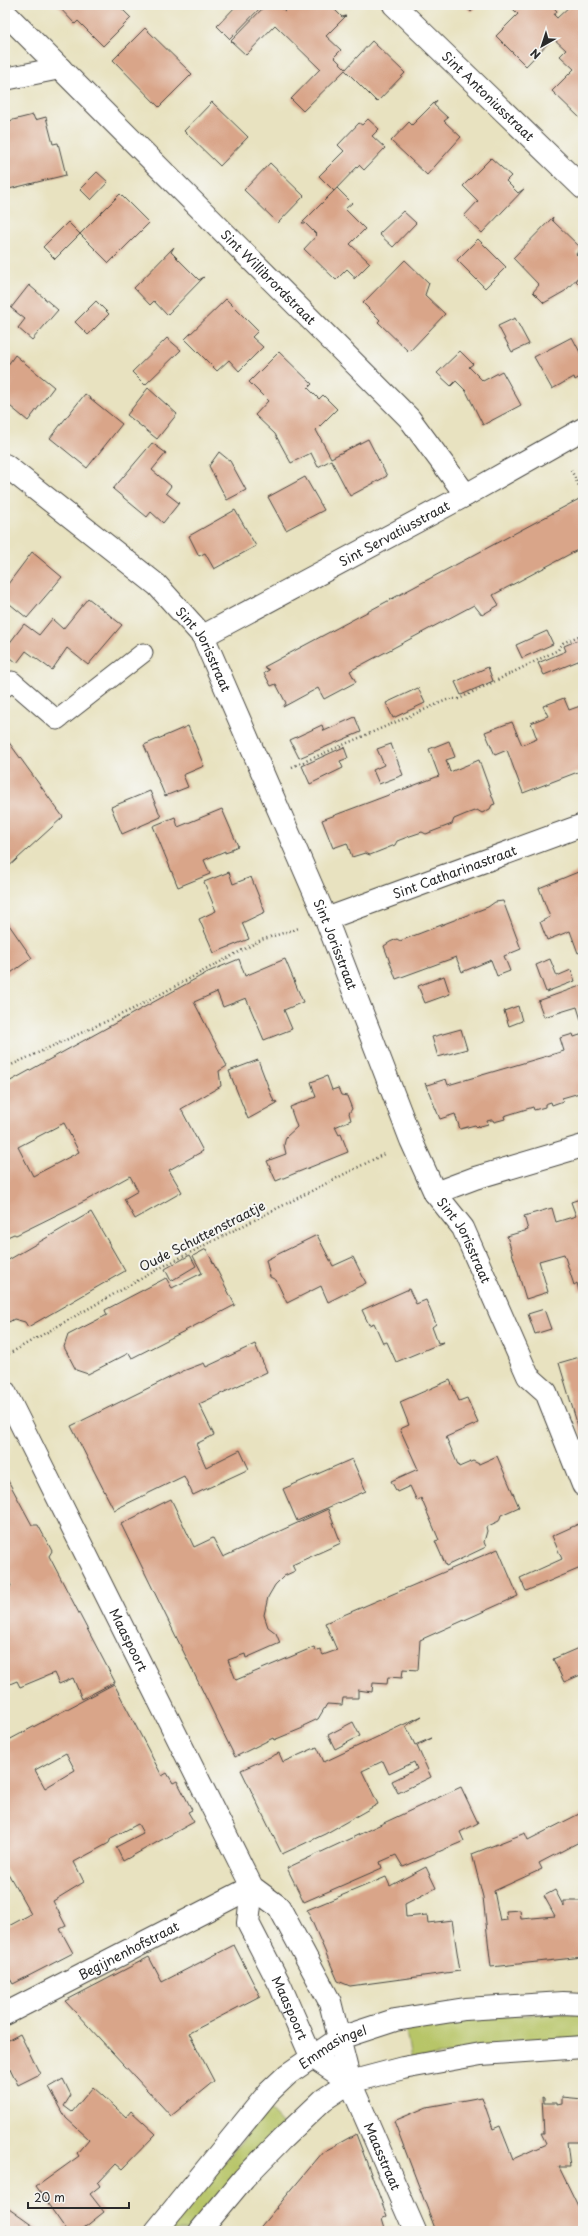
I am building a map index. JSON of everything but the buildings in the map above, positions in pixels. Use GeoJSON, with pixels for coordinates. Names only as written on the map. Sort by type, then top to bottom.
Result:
{"type":"FeatureCollection","features":[{"type":"Feature","properties":{"kind":"street","name":"Sint Antoniusstraat"},"geometry":{"type":"LineString","coordinates":[[394,5],[583,188]]}},
{"type":"Feature","properties":{"kind":"street","name":"Sint Willibrordstraat"},"geometry":{"type":"LineString","coordinates":[[5,13],[409,418],[466,495]]}},
{"type":"Feature","properties":{"kind":"street"},"geometry":{"type":"LineString","coordinates":[[5,79],[60,68]]}},
{"type":"Feature","properties":{"kind":"street","name":"Sint Servatiusstraat"},"geometry":{"type":"LineString","coordinates":[[203,636],[466,495],[583,428]]}},
{"type":"Feature","properties":{"kind":"street","name":"Sint Jorisstraat"},"geometry":{"type":"LineString","coordinates":[[5,465],[157,585],[203,636],[326,919],[411,1140],[434,1193],[463,1228],[528,1376],[546,1392],[582,1484]]}},
{"type":"Feature","properties":{"kind":"street","name":"Sint Catharinastraat"},"geometry":{"type":"LineString","coordinates":[[326,919],[583,825]]}},
{"type":"Feature","properties":{"kind":"street"},"geometry":{"type":"LineString","coordinates":[[434,1193],[475,1178],[583,1146]]}},
{"type":"Feature","properties":{"kind":"street","name":"Maaspoort"},"geometry":{"type":"LineString","coordinates":[[5,1392],[252,1888],[279,1907],[330,2002],[350,2082]]}},
{"type":"Feature","properties":{"kind":"street","name":"Maaspoort"},"geometry":{"type":"LineString","coordinates":[[252,1888],[248,1923],[296,2020],[311,2056],[350,2082]]}},
{"type":"Feature","properties":{"kind":"street","name":"Begijnenhofstraat"},"geometry":{"type":"LineString","coordinates":[[5,2014],[252,1888]]}},
{"type":"Feature","properties":{"kind":"street","name":"Emmasingel"},"geometry":{"type":"LineString","coordinates":[[156,2231],[269,2092],[288,2074],[311,2056],[340,2038],[395,2020],[465,2009],[563,2003],[583,2004]]}},
{"type":"Feature","properties":{"kind":"street"},"geometry":{"type":"LineString","coordinates":[[200,2231],[244,2178],[282,2139],[323,2100],[350,2082],[403,2068],[481,2054],[583,2047]]}},
{"type":"Feature","properties":{"kind":"street","name":"Maasstraat"},"geometry":{"type":"LineString","coordinates":[[350,2082],[415,2231]]}},
{"type":"Feature","properties":{"kind":"lane"},"geometry":{"type":"LineString","coordinates":[[5,687],[12,681],[57,720],[143,653]]}},
{"type":"Feature","properties":{"kind":"path"},"geometry":{"type":"LineString","coordinates":[[265,778],[450,699],[459,699],[558,650],[563,643],[583,634]]}},
{"type":"Feature","properties":{"kind":"path"},"geometry":{"type":"LineString","coordinates":[[5,1068],[133,1009],[261,940],[326,919]]}},
{"type":"Feature","properties":{"kind":"path","name":"Oude Schuttenstraatje"},"geometry":{"type":"LineString","coordinates":[[5,1356],[160,1268],[411,1140]]}},
{"type":"Feature","properties":{"kind":"green space"},"geometry":{"type":"Polygon","coordinates":[[[583,2013],[583,2039],[411,2059],[406,2031],[478,2018],[530,2014],[583,2013]]]}},
{"type":"Feature","properties":{"kind":"green space"},"geometry":{"type":"Polygon","coordinates":[[[268,2109],[284,2126],[190,2231],[168,2231],[268,2109]]]}}]}
